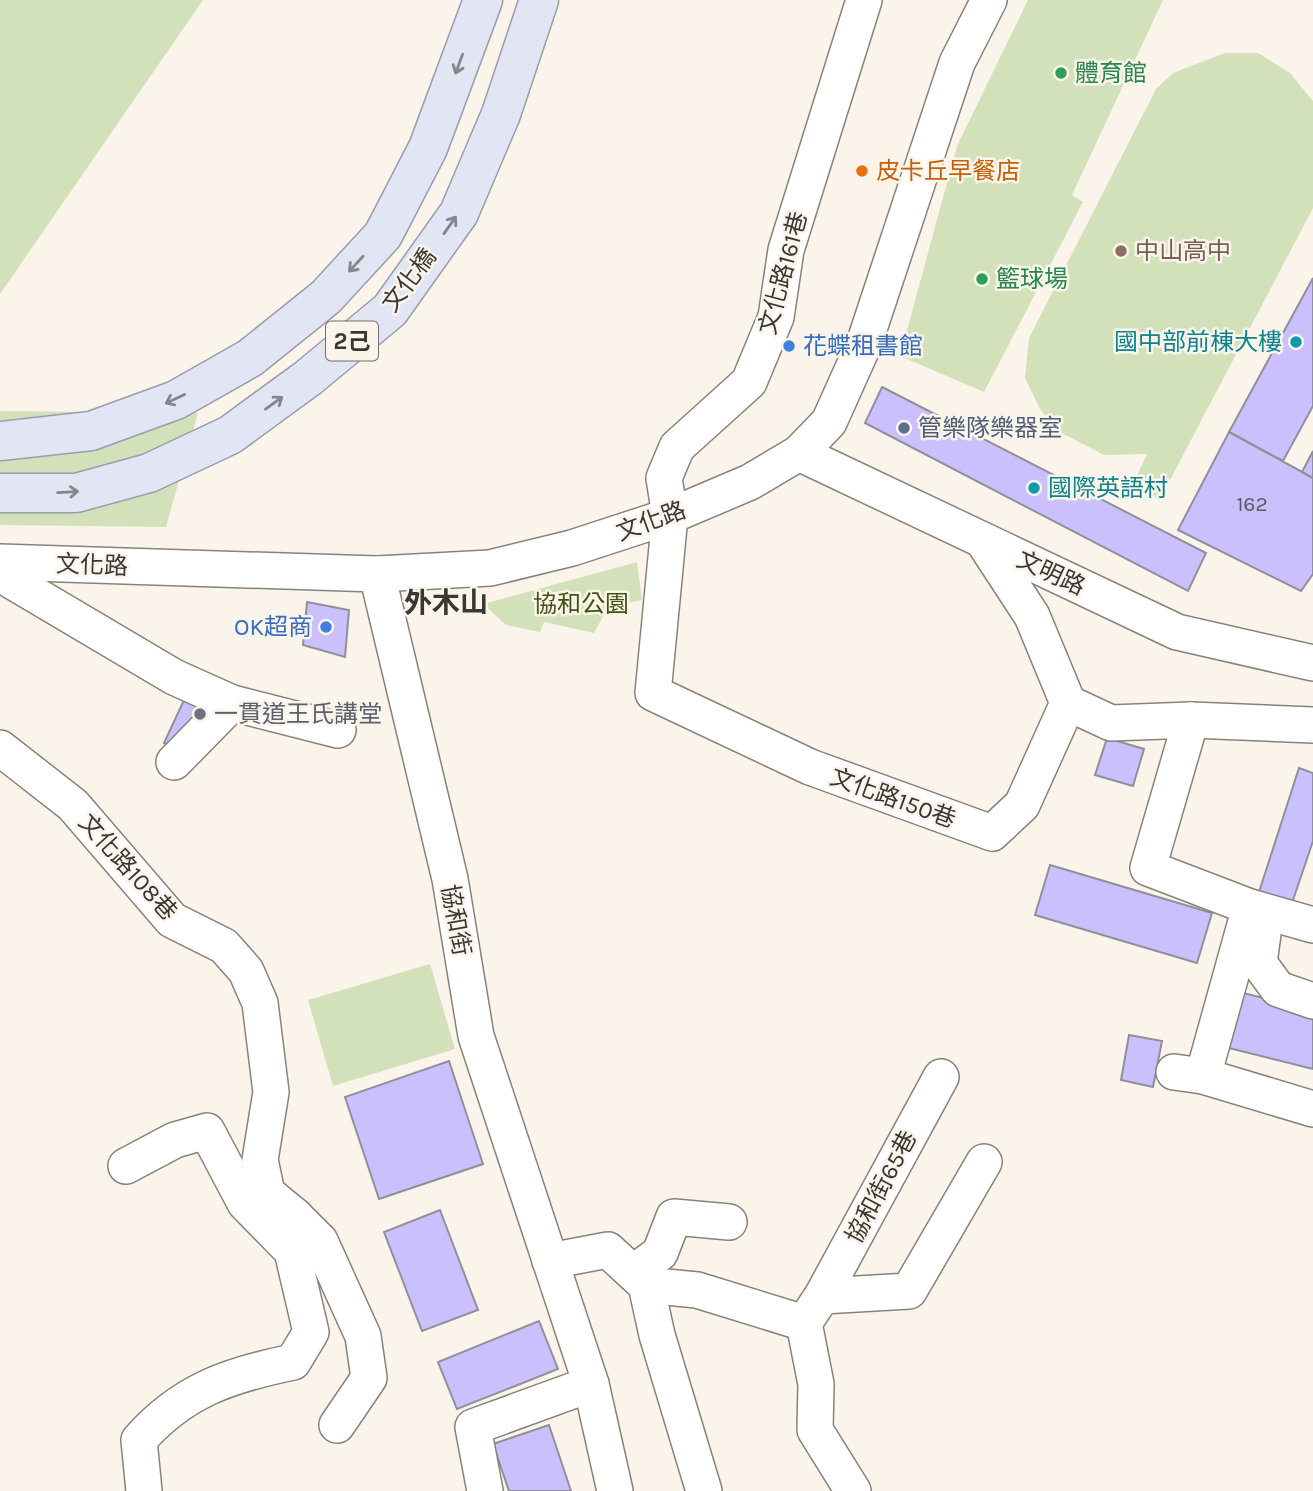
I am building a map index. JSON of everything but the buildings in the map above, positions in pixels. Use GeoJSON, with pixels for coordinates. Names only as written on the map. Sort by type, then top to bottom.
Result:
{"type":"FeatureCollection","features":[{"type":"Feature","properties":{"kind":"main road","name":"文化橋"},"geometry":{"type":"LineString","coordinates":[[0,441],[91,431],[176,400],[250,358],[326,297],[383,235],[428,148],[483,0]]}},
{"type":"Feature","properties":{"kind":"main road","name":"文化橋"},"geometry":{"type":"LineString","coordinates":[[0,493],[76,493],[149,473],[230,435],[307,378],[390,310],[459,213],[501,114],[539,0]]}},
{"type":"Feature","properties":{"kind":"street","name":"文化路161巷"},"geometry":{"type":"LineString","coordinates":[[670,516],[664,478],[677,447],[749,382],[776,317],[786,250],[864,0]]}},
{"type":"Feature","properties":{"kind":"street","name":"文化路"},"geometry":{"type":"LineString","coordinates":[[0,562],[377,574],[490,568],[572,548],[670,516],[750,482],[799,453],[829,422],[854,369],[957,63],[989,0]]}},
{"type":"Feature","properties":{"kind":"street","name":"文明路"},"geometry":{"type":"LineString","coordinates":[[799,453],[1177,632],[1313,663]]}},
{"type":"Feature","properties":{"kind":"street","name":"文化路150巷"},"geometry":{"type":"LineString","coordinates":[[670,516],[653,694],[798,762],[992,833],[1022,805],[1068,703]]}},
{"type":"Feature","properties":{"kind":"street"},"geometry":{"type":"LineString","coordinates":[[983,541],[1032,616],[1068,703],[1111,723],[1191,720],[1313,725]]}},
{"type":"Feature","properties":{"kind":"street"},"geometry":{"type":"LineString","coordinates":[[0,574],[174,677],[232,703],[338,730]]}},
{"type":"Feature","properties":{"kind":"street","name":"協和街"},"geometry":{"type":"LineString","coordinates":[[377,574],[450,879],[476,1036],[591,1384],[615,1491]]}},
{"type":"Feature","properties":{"kind":"street"},"geometry":{"type":"LineString","coordinates":[[174,762],[232,703]]}},
{"type":"Feature","properties":{"kind":"street"},"geometry":{"type":"LineString","coordinates":[[1191,720],[1148,868],[1258,909],[1313,925]]}},
{"type":"Feature","properties":{"kind":"street","name":"文化路108巷"},"geometry":{"type":"LineString","coordinates":[[0,748],[73,805],[172,920],[225,946],[246,971],[260,1003],[271,1092],[260,1160],[267,1193],[320,1241],[363,1336],[369,1378],[337,1425]]}},
{"type":"Feature","properties":{"kind":"street"},"geometry":{"type":"LineString","coordinates":[[1258,909],[1259,963],[1278,989],[1313,1002]]}},
{"type":"Feature","properties":{"kind":"street"},"geometry":{"type":"LineString","coordinates":[[1258,909],[1189,1074],[1313,1109]]}},
{"type":"Feature","properties":{"kind":"street","name":"協和街65巷"},"geometry":{"type":"LineString","coordinates":[[813,1309],[941,1077]]}},
{"type":"Feature","properties":{"kind":"street"},"geometry":{"type":"LineString","coordinates":[[126,1166],[175,1140],[206,1131],[245,1203],[292,1251]]}},
{"type":"Feature","properties":{"kind":"street"},"geometry":{"type":"LineString","coordinates":[[639,1279],[813,1309],[909,1290],[984,1162]]}},
{"type":"Feature","properties":{"kind":"street"},"geometry":{"type":"LineString","coordinates":[[144,1491],[139,1440],[155,1421],[216,1381],[293,1362],[311,1332],[292,1251],[295,1216]]}},
{"type":"Feature","properties":{"kind":"street"},"geometry":{"type":"LineString","coordinates":[[639,1279],[660,1253],[674,1217],[729,1222]]}},
{"type":"Feature","properties":{"kind":"street"},"geometry":{"type":"LineString","coordinates":[[550,1261],[608,1250],[639,1279],[705,1491]]}},
{"type":"Feature","properties":{"kind":"street"},"geometry":{"type":"LineString","coordinates":[[813,1309],[815,1430],[853,1491]]}},
{"type":"Feature","properties":{"kind":"street"},"geometry":{"type":"LineString","coordinates":[[485,1491],[473,1427],[591,1384]]}},
{"type":"Feature","properties":{"kind":"green space"},"geometry":{"type":"Polygon","coordinates":[[[0,0],[203,0],[0,294],[0,0]]]}},
{"type":"Feature","properties":{"kind":"green space"},"geometry":{"type":"Polygon","coordinates":[[[1028,0],[1163,0],[1072,195],[1083,202],[984,392],[900,356],[957,146],[1028,0]]]}},
{"type":"Feature","properties":{"kind":"green space"},"geometry":{"type":"Polygon","coordinates":[[[1225,53],[1258,53],[1290,73],[1313,101],[1313,208],[1160,499],[1132,487],[1147,454],[1104,455],[1054,429],[1039,407],[1025,378],[1029,338],[1156,89],[1173,73],[1225,53]]]}},
{"type":"Feature","properties":{"kind":"green space"},"geometry":{"type":"Polygon","coordinates":[[[0,411],[198,413],[166,527],[0,525],[0,411]]]}},
{"type":"Feature","properties":{"kind":"green space","name":"協和公園"},"geometry":{"type":"Polygon","coordinates":[[[637,562],[642,600],[608,607],[594,633],[544,622],[540,632],[506,625],[483,604],[637,562]]]}},
{"type":"Feature","properties":{"kind":"green space"},"geometry":{"type":"Polygon","coordinates":[[[430,964],[455,1049],[333,1086],[308,1000],[430,964]]]}},
{"type":"Feature","properties":{"kind":"place","name":"體育館"},"geometry":{"type":"Point","coordinates":[1061,73]}},
{"type":"Feature","properties":{"kind":"place","name":"皮卡丘早餐店"},"geometry":{"type":"Point","coordinates":[862,171]}},
{"type":"Feature","properties":{"kind":"place","name":"中山高中"},"geometry":{"type":"Point","coordinates":[1121,251]}},
{"type":"Feature","properties":{"kind":"place","name":"籃球場"},"geometry":{"type":"Point","coordinates":[982,279]}},
{"type":"Feature","properties":{"kind":"place","name":"國中部前棟大樓"},"geometry":{"type":"Point","coordinates":[1296,342]}},
{"type":"Feature","properties":{"kind":"place","name":"花蝶租書館"},"geometry":{"type":"Point","coordinates":[789,346]}},
{"type":"Feature","properties":{"kind":"place","name":"管樂隊樂器室"},"geometry":{"type":"Point","coordinates":[904,428]}},
{"type":"Feature","properties":{"kind":"place","name":"國際英語村"},"geometry":{"type":"Point","coordinates":[1034,488]}},
{"type":"Feature","properties":{"kind":"place","name":"OK超商"},"geometry":{"type":"Point","coordinates":[326,627]}},
{"type":"Feature","properties":{"kind":"place","name":"一貫道王氏講堂"},"geometry":{"type":"Point","coordinates":[200,714]}},
{"type":"Feature","properties":{"kind":"district","name":"外木山"},"geometry":{"type":"Point","coordinates":[446,602]}}]}
